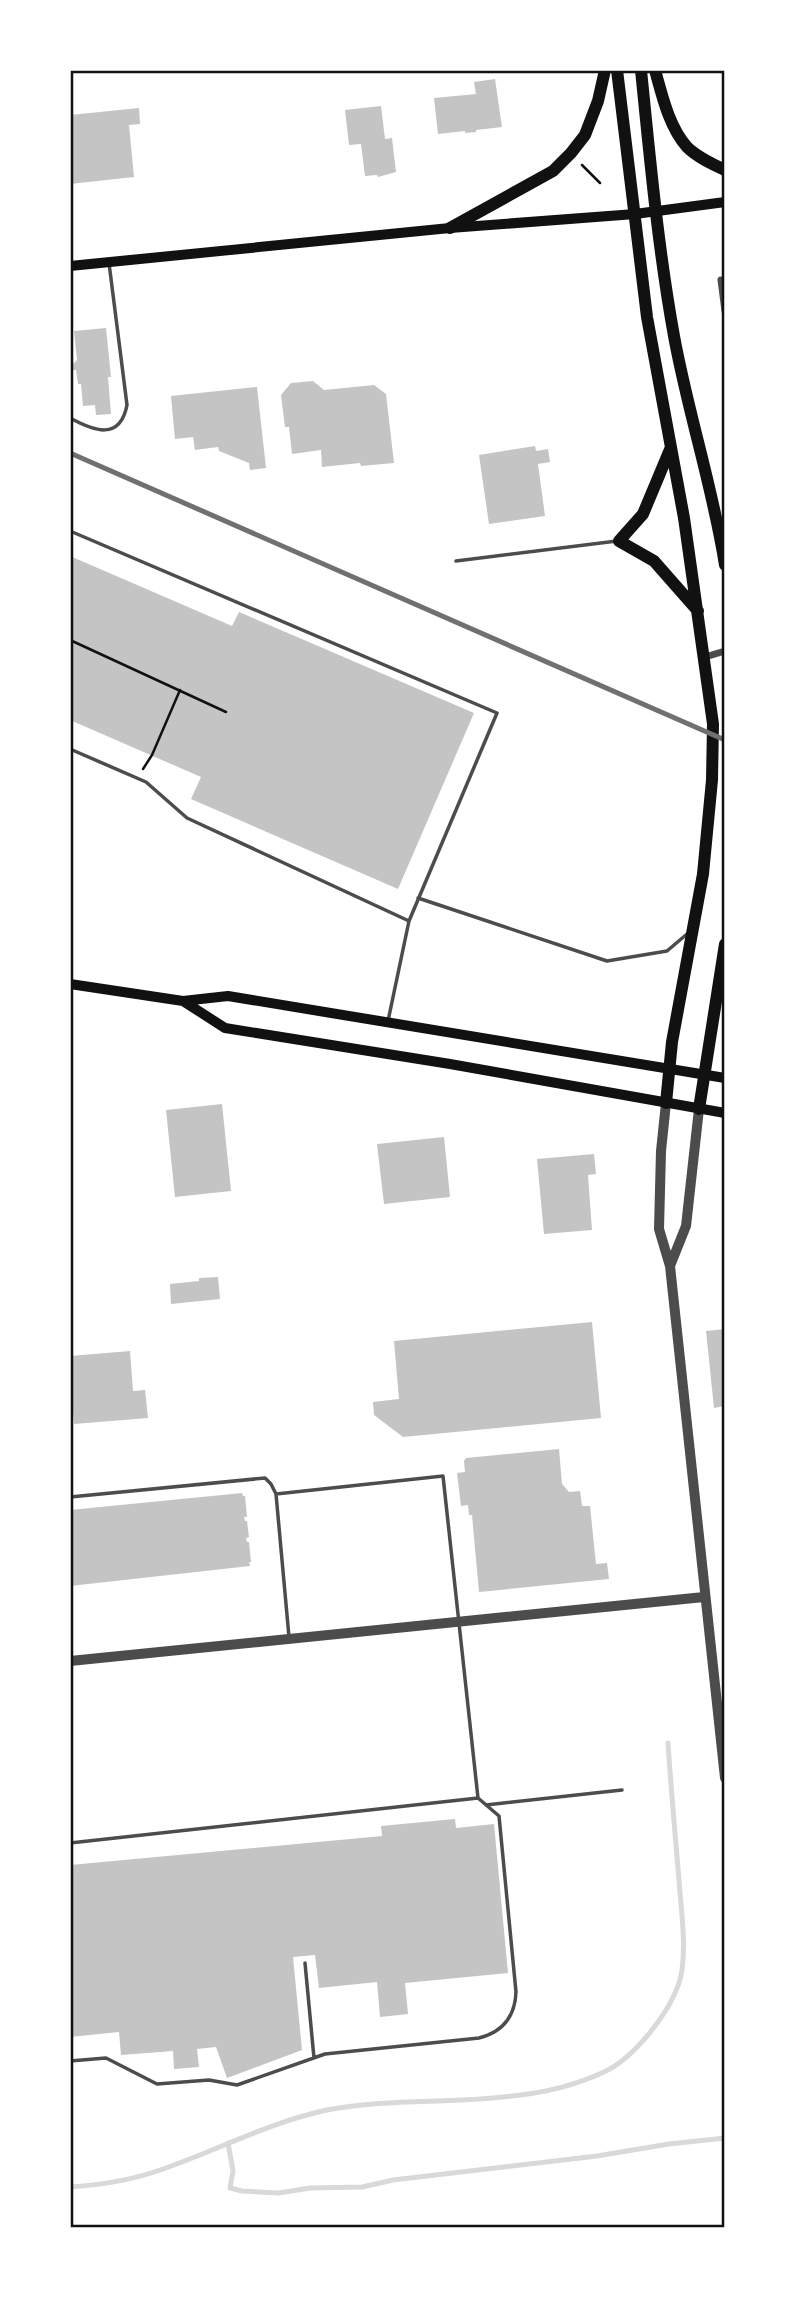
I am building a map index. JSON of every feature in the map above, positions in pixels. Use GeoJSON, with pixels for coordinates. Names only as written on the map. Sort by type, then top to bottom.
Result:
{"type":"FeatureCollection","features":[{"type":"Feature","properties":{"kind":"main road"},"geometry":{"type":"LineString","coordinates":[[450,228],[517,188],[553,171],[571,153],[584,135],[598,101],[605,70]]}},
{"type":"Feature","properties":{"kind":"main road"},"geometry":{"type":"LineString","coordinates":[[617,70],[647,317],[698,611],[713,724],[712,780],[703,874],[672,1042],[666,1103]]}},
{"type":"Feature","properties":{"kind":"main road"},"geometry":{"type":"LineString","coordinates":[[641,70],[656,211],[674,336],[725,565]]}},
{"type":"Feature","properties":{"kind":"main road"},"geometry":{"type":"LineString","coordinates":[[655,70],[669,115],[683,141],[699,156],[725,170]]}},
{"type":"Feature","properties":{"kind":"main road"},"geometry":{"type":"LineString","coordinates":[[70,266],[450,228],[635,214],[725,202]]}},
{"type":"Feature","properties":{"kind":"main road"},"geometry":{"type":"LineString","coordinates":[[671,447],[643,514],[619,541],[654,561],[698,611]]}},
{"type":"Feature","properties":{"kind":"main road"},"geometry":{"type":"LineString","coordinates":[[699,1109],[725,944]]}},
{"type":"Feature","properties":{"kind":"main road"},"geometry":{"type":"LineString","coordinates":[[70,984],[183,1001],[228,996],[725,1078]]}},
{"type":"Feature","properties":{"kind":"main road"},"geometry":{"type":"LineString","coordinates":[[183,1001],[225,1028],[450,1064],[725,1114]]}},
{"type":"Feature","properties":{"kind":"street"},"geometry":{"type":"LineString","coordinates":[[721,280],[725,311]]}},
{"type":"Feature","properties":{"kind":"street"},"geometry":{"type":"LineString","coordinates":[[705,657],[725,650]]}},
{"type":"Feature","properties":{"kind":"street"},"geometry":{"type":"LineString","coordinates":[[666,1103],[660,1151],[659,1230],[670,1266],[725,1778]]}},
{"type":"Feature","properties":{"kind":"street"},"geometry":{"type":"LineString","coordinates":[[670,1266],[686,1226],[699,1109]]}},
{"type":"Feature","properties":{"kind":"street"},"geometry":{"type":"LineString","coordinates":[[70,1661],[704,1597]]}},
{"type":"Feature","properties":{"kind":"lane"},"geometry":{"type":"LineString","coordinates":[[70,418],[86,427],[105,430],[116,428],[125,418],[127,405],[109,261]]}},
{"type":"Feature","properties":{"kind":"lane"},"geometry":{"type":"LineString","coordinates":[[70,531],[497,713],[409,921],[388,1022]]}},
{"type":"Feature","properties":{"kind":"lane"},"geometry":{"type":"LineString","coordinates":[[456,561],[619,541]]}},
{"type":"Feature","properties":{"kind":"lane"},"geometry":{"type":"LineString","coordinates":[[70,748],[138,778],[187,818],[409,921]]}},
{"type":"Feature","properties":{"kind":"lane"},"geometry":{"type":"LineString","coordinates":[[418,898],[607,961],[667,951],[692,931]]}},
{"type":"Feature","properties":{"kind":"lane"},"geometry":{"type":"LineString","coordinates":[[70,2061],[106,2058],[157,2084],[209,2080],[237,2085],[325,2054],[492,2035],[503,2027],[516,2006],[499,1816],[478,1798],[443,1476],[276,1494]]}},
{"type":"Feature","properties":{"kind":"lane"},"geometry":{"type":"LineString","coordinates":[[70,1497],[265,1478],[276,1494],[290,1639]]}},
{"type":"Feature","properties":{"kind":"lane"},"geometry":{"type":"LineString","coordinates":[[486,1805],[622,1790]]}},
{"type":"Feature","properties":{"kind":"lane"},"geometry":{"type":"LineString","coordinates":[[70,1843],[478,1798]]}},
{"type":"Feature","properties":{"kind":"lane"},"geometry":{"type":"LineString","coordinates":[[305,1963],[314,2058]]}},
{"type":"Feature","properties":{"kind":"path"},"geometry":{"type":"LineString","coordinates":[[582,164],[600,183]]}},
{"type":"Feature","properties":{"kind":"path"},"geometry":{"type":"LineString","coordinates":[[70,640],[226,712]]}},
{"type":"Feature","properties":{"kind":"path"},"geometry":{"type":"LineString","coordinates":[[138,778],[152,755],[180,690]]}},
{"type":"Feature","properties":{"kind":"building"},"geometry":{"type":"Polygon","coordinates":[[[495,79],[502,127],[476,132],[438,134],[434,98],[476,94],[474,82],[495,79]]]}},
{"type":"Feature","properties":{"kind":"building"},"geometry":{"type":"Polygon","coordinates":[[[381,106],[385,139],[392,138],[396,172],[378,177],[365,176],[361,144],[349,145],[345,110],[381,106]]]}},
{"type":"Feature","properties":{"kind":"building"},"geometry":{"type":"Polygon","coordinates":[[[139,108],[140,124],[129,125],[134,177],[70,184],[70,115],[139,108]]]}},
{"type":"Feature","properties":{"kind":"building"},"geometry":{"type":"Polygon","coordinates":[[[106,328],[111,377],[108,377],[111,414],[96,415],[95,405],[83,406],[81,384],[78,384],[76,370],[73,370],[73,364],[77,360],[74,331],[106,328]]]}},
{"type":"Feature","properties":{"kind":"building"},"geometry":{"type":"Polygon","coordinates":[[[313,381],[324,390],[374,385],[386,394],[394,463],[322,467],[321,450],[292,454],[281,395],[291,383],[313,381]]]}},
{"type":"Feature","properties":{"kind":"building"},"geometry":{"type":"Polygon","coordinates":[[[257,387],[266,468],[250,470],[249,463],[219,451],[218,447],[195,450],[193,437],[175,439],[171,396],[257,387]]]}},
{"type":"Feature","properties":{"kind":"building"},"geometry":{"type":"Polygon","coordinates":[[[535,446],[536,451],[548,449],[550,462],[538,464],[545,516],[489,524],[479,455],[535,446]]]}},
{"type":"Feature","properties":{"kind":"building"},"geometry":{"type":"Polygon","coordinates":[[[70,556],[232,626],[239,612],[474,713],[398,889],[191,799],[201,777],[70,720],[70,556]]]}},
{"type":"Feature","properties":{"kind":"building"},"geometry":{"type":"Polygon","coordinates":[[[222,1104],[231,1191],[175,1197],[166,1110],[222,1104]]]}},
{"type":"Feature","properties":{"kind":"building"},"geometry":{"type":"Polygon","coordinates":[[[444,1137],[450,1197],[384,1204],[377,1144],[444,1137]]]}},
{"type":"Feature","properties":{"kind":"building"},"geometry":{"type":"Polygon","coordinates":[[[594,1154],[596,1174],[588,1175],[592,1230],[544,1234],[537,1159],[594,1154]]]}},
{"type":"Feature","properties":{"kind":"building"},"geometry":{"type":"Polygon","coordinates":[[[218,1277],[220,1299],[171,1304],[170,1284],[218,1277]]]}},
{"type":"Feature","properties":{"kind":"building"},"geometry":{"type":"Polygon","coordinates":[[[592,1322],[601,1418],[403,1437],[374,1415],[373,1402],[399,1399],[394,1341],[592,1322]]]}},
{"type":"Feature","properties":{"kind":"building"},"geometry":{"type":"Polygon","coordinates":[[[725,1329],[725,1406],[714,1408],[706,1331],[725,1329]]]}},
{"type":"Feature","properties":{"kind":"building"},"geometry":{"type":"Polygon","coordinates":[[[130,1351],[133,1391],[145,1390],[148,1418],[74,1424],[73,1412],[70,1412],[70,1356],[130,1351]]]}},
{"type":"Feature","properties":{"kind":"building"},"geometry":{"type":"Polygon","coordinates":[[[559,1449],[562,1484],[569,1492],[580,1491],[582,1506],[590,1506],[596,1564],[607,1563],[609,1579],[479,1592],[472,1515],[469,1515],[468,1505],[461,1506],[457,1473],[465,1472],[466,1458],[559,1449]]]}},
{"type":"Feature","properties":{"kind":"building"},"geometry":{"type":"Polygon","coordinates":[[[242,1493],[245,1496],[247,1517],[244,1517],[249,1537],[246,1538],[249,1542],[250,1566],[70,1586],[70,1510],[242,1493]]]}},
{"type":"Feature","properties":{"kind":"building"},"geometry":{"type":"Polygon","coordinates":[[[455,1819],[456,1828],[494,1824],[508,1973],[405,1983],[408,2014],[380,2017],[377,1982],[319,1988],[315,1955],[293,1957],[302,2050],[227,2078],[216,2047],[197,2049],[199,2067],[174,2069],[173,2051],[121,2055],[119,2032],[70,2037],[70,1865],[382,1836],[381,1826],[455,1819]]]}},
{"type":"Feature","properties":{"kind":"waterway"},"geometry":{"type":"LineString","coordinates":[[70,2187],[152,2173],[265,2129],[327,2110],[373,2104],[536,2093],[582,2081],[616,2065],[629,2055],[664,2014],[679,1984],[682,1970],[683,1925],[668,1743]]}},
{"type":"Feature","properties":{"kind":"waterway"},"geometry":{"type":"LineString","coordinates":[[228,2143],[233,2171],[230,2188],[279,2193],[310,2188],[362,2187],[393,2180],[725,2138]]}},
{"type":"Feature","properties":{"kind":"railway"},"geometry":{"type":"LineString","coordinates":[[70,453],[725,740]]}}]}
